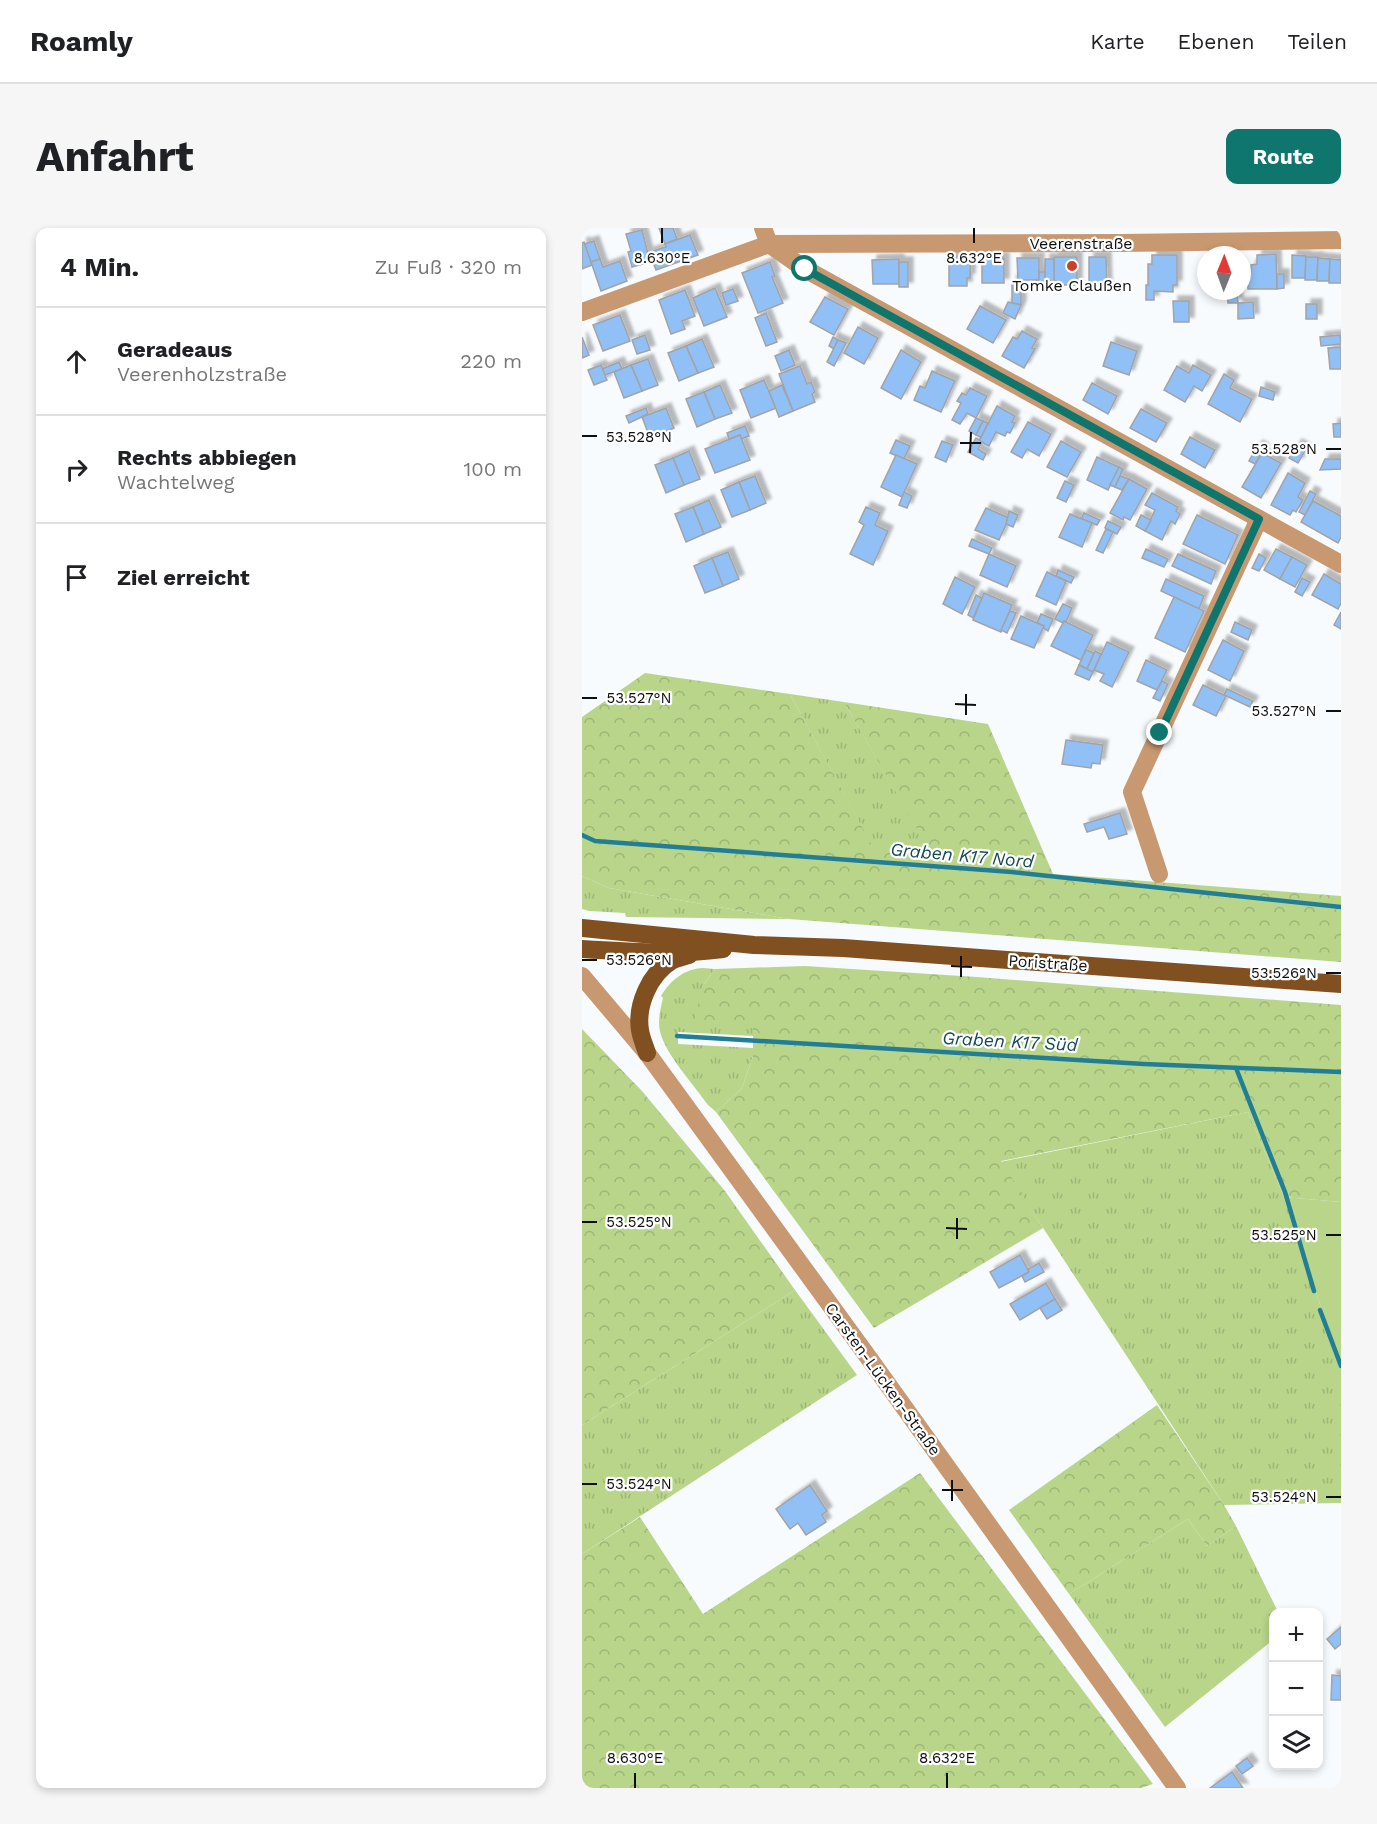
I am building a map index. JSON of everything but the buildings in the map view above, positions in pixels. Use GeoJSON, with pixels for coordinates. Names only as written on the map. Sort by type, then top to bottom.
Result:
{"type":"FeatureCollection","features":[{"type":"Feature","properties":{"kind":"main road","name":"Poristraße"},"geometry":{"type":"LineString","coordinates":[[582,928],[754,945],[843,948],[1341,984]]}},
{"type":"Feature","properties":{"kind":"main road","name":"Poristraße"},"geometry":{"type":"LineString","coordinates":[[582,949],[699,952],[754,945]]}},
{"type":"Feature","properties":{"kind":"main road"},"geometry":{"type":"LineString","coordinates":[[647,1053],[640,1030],[640,1010],[650,982],[672,960],[699,952]]}},
{"type":"Feature","properties":{"kind":"street","name":"Veerenstraße"},"geometry":{"type":"LineString","coordinates":[[582,312],[766,236],[1121,243],[1341,240]]}},
{"type":"Feature","properties":{"kind":"street"},"geometry":{"type":"LineString","coordinates":[[766,236],[805,269],[1341,564]]}},
{"type":"Feature","properties":{"kind":"street"},"geometry":{"type":"LineString","coordinates":[[1159,874],[1132,792],[1259,519]]}},
{"type":"Feature","properties":{"kind":"street","name":"Carsten-Lücken-Straße"},"geometry":{"type":"LineString","coordinates":[[582,976],[647,1053],[1177,1788]]}},
{"type":"Feature","properties":{"kind":"green space"},"geometry":{"type":"Polygon","coordinates":[[[645,673],[790,694],[875,851],[932,855],[844,702],[988,724],[1053,874],[1341,896],[1341,962],[789,919],[609,888],[582,876],[582,717],[645,673]]]}},
{"type":"Feature","properties":{"kind":"green space"},"geometry":{"type":"Polygon","coordinates":[[[790,694],[844,702],[933,855],[875,852],[790,694]]]}},
{"type":"Feature","properties":{"kind":"green space"},"geometry":{"type":"Polygon","coordinates":[[[582,876],[609,888],[789,919],[626,917],[625,913],[589,911],[582,909],[582,876]]]}},
{"type":"Feature","properties":{"kind":"green space"},"geometry":{"type":"Polygon","coordinates":[[[805,966],[1341,1005],[1341,1202],[1284,1197],[1248,1112],[1001,1161],[1043,1228],[874,1328],[716,1112],[742,1088],[753,1056],[753,1028],[694,1024],[702,987],[715,969],[805,966]]]}},
{"type":"Feature","properties":{"kind":"green space"},"geometry":{"type":"Polygon","coordinates":[[[703,968],[715,969],[702,987],[753,1028],[753,1036],[678,1032],[678,1044],[753,1048],[753,1056],[742,1088],[716,1112],[675,1062],[664,1044],[659,1026],[663,998],[661,996],[665,990],[684,973],[703,968]]]}},
{"type":"Feature","properties":{"kind":"green space"},"geometry":{"type":"Polygon","coordinates":[[[582,1029],[642,1091],[725,1191],[795,1290],[582,1425],[582,1029]]]}},
{"type":"Feature","properties":{"kind":"green space"},"geometry":{"type":"Polygon","coordinates":[[[1248,1112],[1284,1197],[1341,1367],[1341,1503],[1224,1505],[1000,1162],[1248,1112]]]}},
{"type":"Feature","properties":{"kind":"green space"},"geometry":{"type":"Polygon","coordinates":[[[1284,1197],[1341,1202],[1341,1367],[1284,1197]]]}},
{"type":"Feature","properties":{"kind":"green space"},"geometry":{"type":"Polygon","coordinates":[[[795,1290],[857,1375],[582,1554],[582,1425],[795,1290]]]}},
{"type":"Feature","properties":{"kind":"green space"},"geometry":{"type":"Polygon","coordinates":[[[1157,1405],[1236,1526],[1207,1546],[1188,1519],[1069,1594],[1009,1510],[1157,1405]]]}},
{"type":"Feature","properties":{"kind":"green space"},"geometry":{"type":"Polygon","coordinates":[[[920,1473],[1153,1784],[1141,1788],[582,1788],[582,1554],[640,1517],[703,1614],[920,1473]]]}},
{"type":"Feature","properties":{"kind":"green space"},"geometry":{"type":"Polygon","coordinates":[[[1188,1519],[1207,1546],[1236,1526],[1276,1608],[1269,1608],[1269,1643],[1165,1727],[1069,1594],[1188,1519]]]}},
{"type":"Feature","properties":{"kind":"waterway","name":"Graben K17 Nord"},"geometry":{"type":"LineString","coordinates":[[582,835],[595,841],[1012,872],[1341,907]]}},
{"type":"Feature","properties":{"kind":"waterway","name":"Graben K17 Süd"},"geometry":{"type":"LineString","coordinates":[[677,1036],[1144,1064],[1341,1072]]}},
{"type":"Feature","properties":{"kind":"waterway"},"geometry":{"type":"LineString","coordinates":[[1236,1068],[1285,1192],[1314,1291]]}},
{"type":"Feature","properties":{"kind":"waterway"},"geometry":{"type":"LineString","coordinates":[[1320,1310],[1341,1366]]}},
{"type":"Feature","properties":{"kind":"place","name":"Tomke Claußen"},"geometry":{"type":"Point","coordinates":[1072,266]}},
{"type":"Feature","properties":{"kind":"route"},"geometry":{"type":"LineString","coordinates":[[805,269],[1259,519],[1160,733]]}}]}
